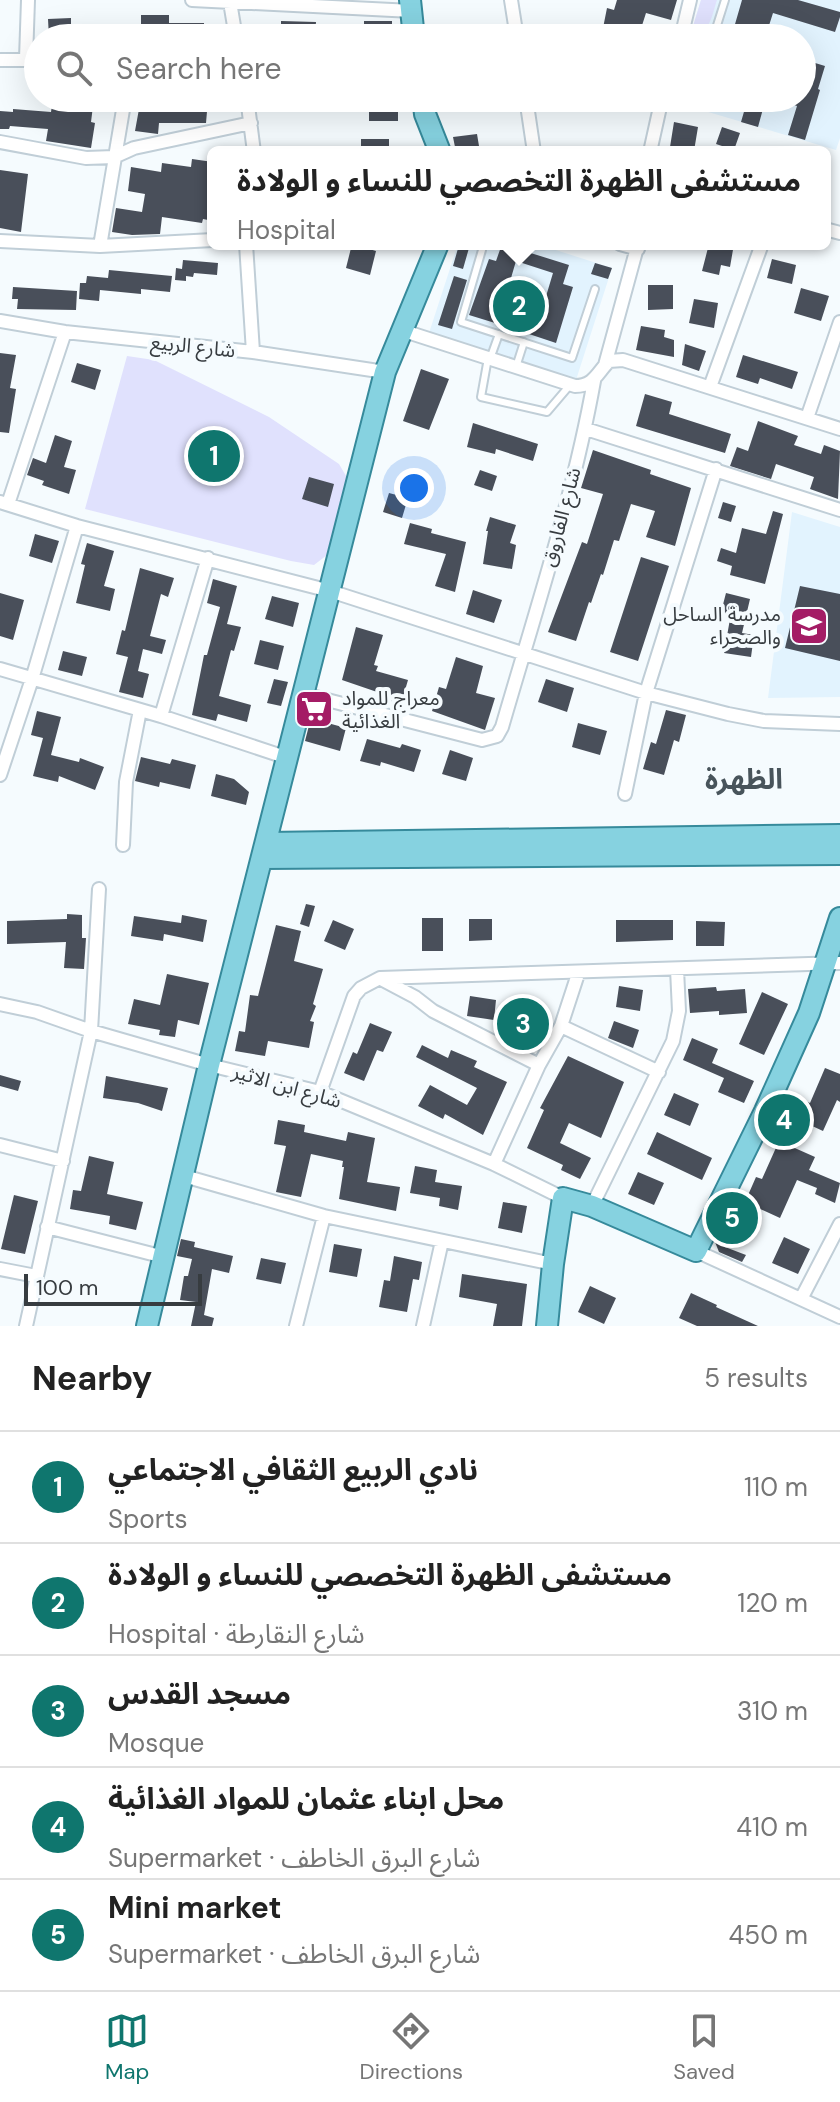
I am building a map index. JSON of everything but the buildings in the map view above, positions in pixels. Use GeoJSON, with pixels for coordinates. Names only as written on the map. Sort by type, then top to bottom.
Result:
{"type":"FeatureCollection","features":[{"type":"Feature","properties":{"kind":"main road"},"geometry":{"type":"LineString","coordinates":[[425,112],[438,146]]}},
{"type":"Feature","properties":{"kind":"main road"},"geometry":{"type":"LineString","coordinates":[[147,1326],[209,1065],[385,372],[435,250]]}},
{"type":"Feature","properties":{"kind":"main road"},"geometry":{"type":"LineString","coordinates":[[265,851],[840,835]]}},
{"type":"Feature","properties":{"kind":"main road"},"geometry":{"type":"LineString","coordinates":[[265,851],[840,854]]}},
{"type":"Feature","properties":{"kind":"main road"},"geometry":{"type":"LineString","coordinates":[[547,1326],[563,1198],[592,1206],[696,1251],[833,963],[840,918]]}},
{"type":"Feature","properties":{"kind":"street"},"geometry":{"type":"LineString","coordinates":[[28,0],[30,24]]}},
{"type":"Feature","properties":{"kind":"street"},"geometry":{"type":"LineString","coordinates":[[192,0],[411,5]]}},
{"type":"Feature","properties":{"kind":"street"},"geometry":{"type":"LineString","coordinates":[[511,0],[515,24]]}},
{"type":"Feature","properties":{"kind":"street"},"geometry":{"type":"LineString","coordinates":[[684,24],[690,0]]}},
{"type":"Feature","properties":{"kind":"street"},"geometry":{"type":"LineString","coordinates":[[230,2],[234,24]]}},
{"type":"Feature","properties":{"kind":"street"},"geometry":{"type":"LineString","coordinates":[[0,60],[24,60]]}},
{"type":"Feature","properties":{"kind":"street"},"geometry":{"type":"LineString","coordinates":[[100,246],[122,112]]}},
{"type":"Feature","properties":{"kind":"street"},"geometry":{"type":"LineString","coordinates":[[249,112],[253,146]]}},
{"type":"Feature","properties":{"kind":"street"},"geometry":{"type":"LineString","coordinates":[[528,112],[533,146]]}},
{"type":"Feature","properties":{"kind":"street"},"geometry":{"type":"LineString","coordinates":[[651,146],[659,112]]}},
{"type":"Feature","properties":{"kind":"street"},"geometry":{"type":"LineString","coordinates":[[0,142],[86,158],[114,157],[134,148],[182,136],[251,123]]}},
{"type":"Feature","properties":{"kind":"street"},"geometry":{"type":"LineString","coordinates":[[0,241],[100,246],[207,240]]}},
{"type":"Feature","properties":{"kind":"street"},"geometry":{"type":"LineString","coordinates":[[246,250],[253,352]]}},
{"type":"Feature","properties":{"kind":"street"},"geometry":{"type":"LineString","coordinates":[[605,365],[637,250]]}},
{"type":"Feature","properties":{"kind":"street"},"geometry":{"type":"LineString","coordinates":[[710,387],[760,250]]}},
{"type":"Feature","properties":{"kind":"street","name":"شارع الربيع"},"geometry":{"type":"LineString","coordinates":[[0,321],[65,332],[253,352],[385,372]]}},
{"type":"Feature","properties":{"kind":"street"},"geometry":{"type":"LineString","coordinates":[[807,418],[840,322]]}},
{"type":"Feature","properties":{"kind":"street"},"geometry":{"type":"LineString","coordinates":[[401,330],[570,385],[583,386],[594,381],[609,361],[623,360],[840,429]]}},
{"type":"Feature","properties":{"kind":"street"},"geometry":{"type":"LineString","coordinates":[[65,332],[4,503],[77,526],[330,591],[646,693],[764,721],[840,724]]}},
{"type":"Feature","properties":{"kind":"street","name":"شارع الفاروق"},"geometry":{"type":"LineString","coordinates":[[304,694],[482,740],[492,739],[502,727],[524,653],[586,429],[594,381]]}},
{"type":"Feature","properties":{"kind":"street"},"geometry":{"type":"LineString","coordinates":[[586,429],[840,510]]}},
{"type":"Feature","properties":{"kind":"street"},"geometry":{"type":"LineString","coordinates":[[625,794],[646,693],[716,469]]}},
{"type":"Feature","properties":{"kind":"street"},"geometry":{"type":"LineString","coordinates":[[0,775],[77,526]]}},
{"type":"Feature","properties":{"kind":"street"},"geometry":{"type":"LineString","coordinates":[[161,716],[208,558]]}},
{"type":"Feature","properties":{"kind":"street"},"geometry":{"type":"LineString","coordinates":[[0,669],[161,716],[288,758]]}},
{"type":"Feature","properties":{"kind":"street"},"geometry":{"type":"LineString","coordinates":[[123,845],[126,782],[140,710]]}},
{"type":"Feature","properties":{"kind":"street"},"geometry":{"type":"LineString","coordinates":[[26,1326],[91,1031],[99,889]]}},
{"type":"Feature","properties":{"kind":"street"},"geometry":{"type":"LineString","coordinates":[[320,1092],[354,996],[361,988],[380,978],[578,974],[833,963]]}},
{"type":"Feature","properties":{"kind":"street"},"geometry":{"type":"LineString","coordinates":[[592,1206],[659,1072],[677,1026],[677,969]]}},
{"type":"Feature","properties":{"kind":"street"},"geometry":{"type":"LineString","coordinates":[[494,1164],[539,1065],[561,1026],[578,974]]}},
{"type":"Feature","properties":{"kind":"street"},"geometry":{"type":"LineString","coordinates":[[380,978],[433,1011],[539,1065]]}},
{"type":"Feature","properties":{"kind":"street","name":"شارع ابن الاثير"},"geometry":{"type":"LineString","coordinates":[[0,1004],[37,1012],[209,1065],[320,1092],[494,1164],[563,1198]]}},
{"type":"Feature","properties":{"kind":"street"},"geometry":{"type":"LineString","coordinates":[[561,1026],[659,1072]]}},
{"type":"Feature","properties":{"kind":"street"},"geometry":{"type":"LineString","coordinates":[[0,1145],[63,1161]]}},
{"type":"Feature","properties":{"kind":"street"},"geometry":{"type":"LineString","coordinates":[[184,1176],[324,1216],[553,1264]]}},
{"type":"Feature","properties":{"kind":"street"},"geometry":{"type":"LineString","coordinates":[[296,1326],[324,1216]]}},
{"type":"Feature","properties":{"kind":"street"},"geometry":{"type":"LineString","coordinates":[[801,1299],[840,1224]]}},
{"type":"Feature","properties":{"kind":"street"},"geometry":{"type":"LineString","coordinates":[[47,1227],[164,1257]]}},
{"type":"Feature","properties":{"kind":"street"},"geometry":{"type":"LineString","coordinates":[[423,1326],[442,1241]]}},
{"type":"Feature","properties":{"kind":"street"},"geometry":{"type":"LineString","coordinates":[[696,1251],[840,1317]]}},
{"type":"Feature","properties":{"kind":"street"},"geometry":{"type":"LineString","coordinates":[[0,1269],[36,1276]]}},
{"type":"Feature","properties":{"kind":"lane"},"geometry":{"type":"LineString","coordinates":[[717,24],[725,0]]}},
{"type":"Feature","properties":{"kind":"lane"},"geometry":{"type":"LineString","coordinates":[[482,250],[461,322],[572,358],[595,289]]}},
{"type":"Feature","properties":{"kind":"lane"},"geometry":{"type":"LineString","coordinates":[[499,334],[489,358],[481,397],[547,412],[570,385]]}},
{"type":"Feature","properties":{"kind":"lane"},"geometry":{"type":"LineString","coordinates":[[516,367],[524,342]]}},
{"type":"Feature","properties":{"kind":"shaded area"},"geometry":{"type":"Polygon","coordinates":[[[701,0],[840,0],[840,138],[836,150],[831,146],[708,112],[816,112],[816,24],[694,24],[701,0]]]}},
{"type":"Feature","properties":{"kind":"shaded area"},"geometry":{"type":"Polygon","coordinates":[[[701,0],[717,0],[708,24],[694,24],[701,0]]]}},
{"type":"Feature","properties":{"kind":"shaded area"},"geometry":{"type":"Polygon","coordinates":[[[456,250],[556,250],[612,268],[576,380],[429,333],[456,250]]]}},
{"type":"Feature","properties":{"kind":"shaded area"},"geometry":{"type":"Polygon","coordinates":[[[127,356],[154,360],[269,417],[339,464],[349,481],[327,555],[314,565],[291,561],[85,509],[127,356]]]}},
{"type":"Feature","properties":{"kind":"shaded area","name":"مدرسة الساحل والصحراء"},"geometry":{"type":"Polygon","coordinates":[[[792,512],[840,527],[840,697],[768,698],[792,512]]]}},
{"type":"Feature","properties":{"kind":"place","name":"مستشفى الظهرة التخصصي للنساء و الولادة"},"geometry":{"type":"Point","coordinates":[519,306]}},
{"type":"Feature","properties":{"kind":"place","name":"نادي الربيع الثقافي الاجتماعي"},"geometry":{"type":"Point","coordinates":[214,456]}},
{"type":"Feature","properties":{"kind":"place","name":"مدرسة الساحل والصحراء"},"geometry":{"type":"Point","coordinates":[809,626]}},
{"type":"Feature","properties":{"kind":"place","name":"معراج للمواد الغذائية"},"geometry":{"type":"Point","coordinates":[314,709]}},
{"type":"Feature","properties":{"kind":"place","name":"مسجد القدس"},"geometry":{"type":"Point","coordinates":[523,1024]}},
{"type":"Feature","properties":{"kind":"place","name":"محل ابناء عثمان للمواد الغذائية"},"geometry":{"type":"Point","coordinates":[784,1120]}},
{"type":"Feature","properties":{"kind":"place","name":"Mini market"},"geometry":{"type":"Point","coordinates":[732,1218]}},
{"type":"Feature","properties":{"kind":"district","name":"الظهرة"},"geometry":{"type":"Point","coordinates":[744,779]}}]}
